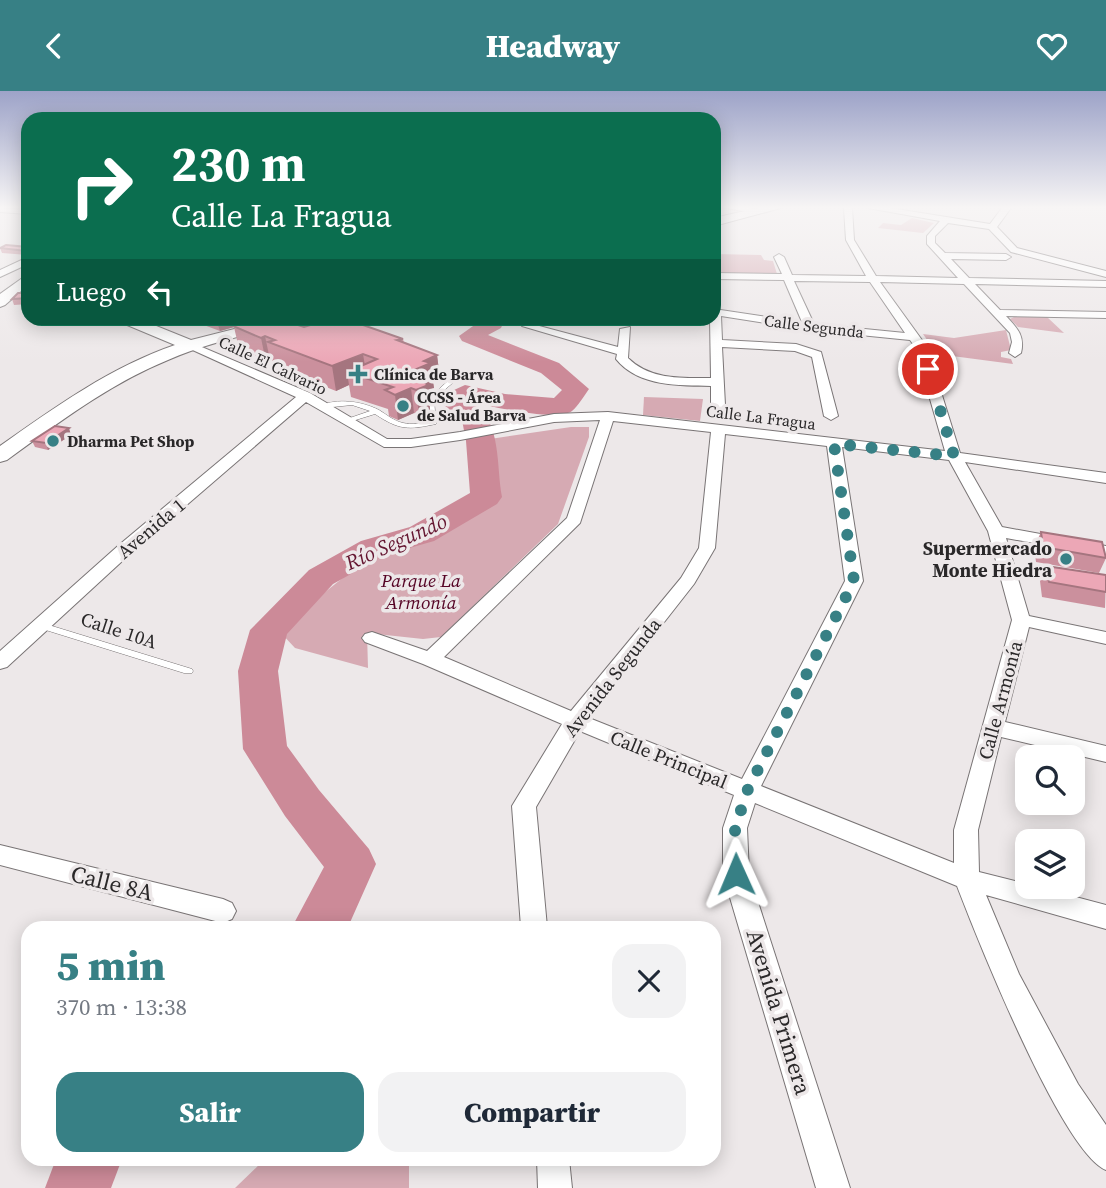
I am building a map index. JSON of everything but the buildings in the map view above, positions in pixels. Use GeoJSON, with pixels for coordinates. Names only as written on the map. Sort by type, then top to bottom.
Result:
{"type":"FeatureCollection","features":[{"type":"Feature","properties":{"kind":"main road"},"geometry":{"type":"LineString","coordinates":[[5,297],[21,287]]}},
{"type":"Feature","properties":{"kind":"main road"},"geometry":{"type":"LineString","coordinates":[[143,326],[190,345]]}},
{"type":"Feature","properties":{"kind":"main road"},"geometry":{"type":"LineString","coordinates":[[0,456],[83,398],[130,370],[190,345],[261,326]]}},
{"type":"Feature","properties":{"kind":"street"},"geometry":{"type":"LineString","coordinates":[[780,259],[810,327]]}},
{"type":"Feature","properties":{"kind":"street","name":"Calle Armonía"},"geometry":{"type":"LineString","coordinates":[[861,259],[921,347],[954,456],[996,531],[1021,620],[966,830],[967,879],[1008,981],[1067,1095],[1106,1154]]}},
{"type":"Feature","properties":{"kind":"street"},"geometry":{"type":"LineString","coordinates":[[944,259],[1015,332],[1018,342],[1016,353]]}},
{"type":"Feature","properties":{"kind":"street"},"geometry":{"type":"LineString","coordinates":[[1049,259],[1106,274]]}},
{"type":"Feature","properties":{"kind":"street"},"geometry":{"type":"LineString","coordinates":[[0,274],[21,264]]}},
{"type":"Feature","properties":{"kind":"street"},"geometry":{"type":"LineString","coordinates":[[721,276],[1106,284]]}},
{"type":"Feature","properties":{"kind":"street","name":"Calle Segunda"},"geometry":{"type":"LineString","coordinates":[[721,313],[810,327],[914,337]]}},
{"type":"Feature","properties":{"kind":"street"},"geometry":{"type":"LineString","coordinates":[[995,313],[1106,315]]}},
{"type":"Feature","properties":{"kind":"street"},"geometry":{"type":"LineString","coordinates":[[528,326],[622,352]]}},
{"type":"Feature","properties":{"kind":"street"},"geometry":{"type":"LineString","coordinates":[[715,326],[718,405]]}},
{"type":"Feature","properties":{"kind":"street"},"geometry":{"type":"LineString","coordinates":[[626,329],[622,352],[625,365],[642,373],[673,380],[717,382]]}},
{"type":"Feature","properties":{"kind":"street","name":"Calle Segunda"},"geometry":{"type":"LineString","coordinates":[[716,343],[796,348],[817,355],[831,416]]}},
{"type":"Feature","properties":{"kind":"street","name":"Calle El Calvario"},"geometry":{"type":"LineString","coordinates":[[190,345],[305,396],[384,443],[411,443],[496,429]]}},
{"type":"Feature","properties":{"kind":"street","name":"Avenida 1"},"geometry":{"type":"LineString","coordinates":[[0,662],[39,625],[305,396]]}},
{"type":"Feature","properties":{"kind":"street"},"geometry":{"type":"LineString","coordinates":[[430,659],[573,520],[608,416]]}},
{"type":"Feature","properties":{"kind":"street","name":"Calle La Fragua"},"geometry":{"type":"LineString","coordinates":[[496,429],[554,418],[608,416],[954,456],[1106,478]]}},
{"type":"Feature","properties":{"kind":"street","name":"Avenida Segunda"},"geometry":{"type":"LineString","coordinates":[[534,921],[524,806],[575,721],[688,580],[707,548],[718,430]]}},
{"type":"Feature","properties":{"kind":"street","name":"Avenida Primera"},"geometry":{"type":"LineString","coordinates":[[833,1188],[736,874],[735,828],[748,789],[854,581],[834,444]]}},
{"type":"Feature","properties":{"kind":"street"},"geometry":{"type":"LineString","coordinates":[[996,531],[1106,551]]}},
{"type":"Feature","properties":{"kind":"street"},"geometry":{"type":"LineString","coordinates":[[1021,620],[1106,638]]}},
{"type":"Feature","properties":{"kind":"street","name":"Calle Principal"},"geometry":{"type":"LineString","coordinates":[[372,638],[430,659],[575,721],[967,879],[1106,917]]}},
{"type":"Feature","properties":{"kind":"street"},"geometry":{"type":"LineString","coordinates":[[991,727],[1106,754]]}},
{"type":"Feature","properties":{"kind":"street","name":"Calle 8A"},"geometry":{"type":"LineString","coordinates":[[0,855],[223,911]]}},
{"type":"Feature","properties":{"kind":"street"},"geometry":{"type":"LineString","coordinates":[[553,1166],[555,1188]]}},
{"type":"Feature","properties":{"kind":"lane"},"geometry":{"type":"LineString","coordinates":[[323,406],[353,404],[374,412],[397,426],[413,427],[434,423],[431,399],[453,380],[416,366]]}},
{"type":"Feature","properties":{"kind":"lane"},"geometry":{"type":"LineString","coordinates":[[345,421],[374,412]]}},
{"type":"Feature","properties":{"kind":"lane","name":"Calle 10A"},"geometry":{"type":"LineString","coordinates":[[39,625],[188,671]]}},
{"type":"Feature","properties":{"kind":"green space"},"geometry":{"type":"Polygon","coordinates":[[[721,259],[773,261],[777,274],[721,273],[721,259]]]}},
{"type":"Feature","properties":{"kind":"green space"},"geometry":{"type":"Polygon","coordinates":[[[1047,317],[1064,333],[1018,327],[1010,319],[1047,317]]]}},
{"type":"Feature","properties":{"kind":"green space"},"geometry":{"type":"Polygon","coordinates":[[[1006,330],[1011,350],[1001,352],[1001,357],[1011,359],[1013,364],[937,354],[923,334],[954,338],[1006,330]]]}},
{"type":"Feature","properties":{"kind":"green space"},"geometry":{"type":"Polygon","coordinates":[[[644,397],[703,399],[700,421],[643,415],[644,397]]]}},
{"type":"Feature","properties":{"kind":"green space","name":"Parque La Armonía"},"geometry":{"type":"Polygon","coordinates":[[[571,427],[589,427],[589,437],[558,524],[441,637],[423,639],[367,633],[368,668],[295,648],[281,633],[305,608],[349,573],[383,553],[427,540],[496,501],[490,439],[571,427]]]}},
{"type":"Feature","properties":{"kind":"green space"},"geometry":{"type":"Polygon","coordinates":[[[258,1166],[409,1166],[409,1188],[235,1188],[258,1166]]]}},
{"type":"Feature","properties":{"kind":"waterway","name":"Río Segundo"},"geometry":{"type":"LineString","coordinates":[[322,921],[333,906],[351,864],[302,803],[265,749],[258,671],[269,630],[321,577],[373,548],[422,534],[486,497],[475,420],[469,412],[452,401],[465,393],[505,402],[561,407],[576,389],[550,368],[470,336],[488,326]]}},
{"type":"Feature","properties":{"kind":"waterway","name":"Río Segundo"},"geometry":{"type":"LineString","coordinates":[[78,1188],[86,1166]]}},
{"type":"Feature","properties":{"kind":"place","name":"Clínica de Barva"},"geometry":{"type":"Point","coordinates":[358,374]}},
{"type":"Feature","properties":{"kind":"place","name":"CCSS - Área de Salud Barva"},"geometry":{"type":"Point","coordinates":[403,406]}},
{"type":"Feature","properties":{"kind":"place","name":"Dharma Pet Shop"},"geometry":{"type":"Point","coordinates":[53,441]}},
{"type":"Feature","properties":{"kind":"place","name":"Supermercado Monte Hiedra"},"geometry":{"type":"Point","coordinates":[1066,559]}},
{"type":"Feature","properties":{"kind":"route"},"geometry":{"type":"LineString","coordinates":[[736,874],[735,828],[748,789],[854,581],[854,565],[834,444],[954,456],[928,369]]}}]}
